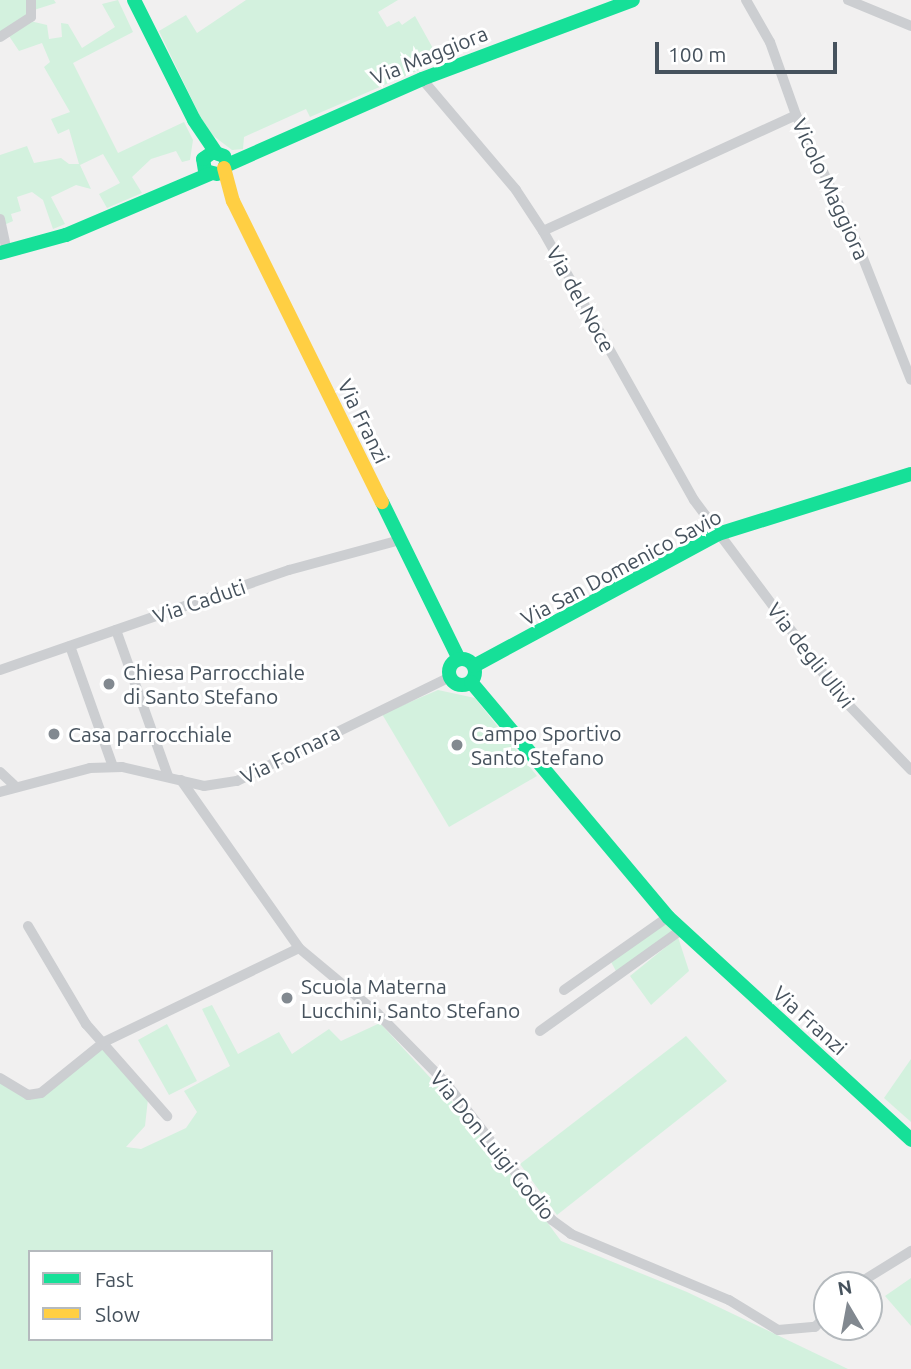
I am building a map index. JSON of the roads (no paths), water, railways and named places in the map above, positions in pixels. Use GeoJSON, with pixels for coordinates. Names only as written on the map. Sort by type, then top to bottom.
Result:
{"type":"FeatureCollection","features":[{"type":"Feature","properties":{"kind":"main road","name":"Via Franzi"},"geometry":{"type":"LineString","coordinates":[[134,0],[459,659]]}},
{"type":"Feature","properties":{"kind":"main road","name":"Via Maggiora"},"geometry":{"type":"LineString","coordinates":[[215,164],[244,156],[422,79],[634,0]]}},
{"type":"Feature","properties":{"kind":"main road"},"geometry":{"type":"LineString","coordinates":[[3,252],[66,234],[152,198],[215,164]]}},
{"type":"Feature","properties":{"kind":"main road","name":"Via San Domenico Savio"},"geometry":{"type":"LineString","coordinates":[[474,666],[496,659],[718,534],[911,474]]}},
{"type":"Feature","properties":{"kind":"main road"},"geometry":{"type":"LineString","coordinates":[[459,659],[474,666],[471,682],[459,685],[450,677],[452,664],[459,659]]}},
{"type":"Feature","properties":{"kind":"main road","name":"Via Franzi"},"geometry":{"type":"LineString","coordinates":[[471,682],[681,930],[911,1140]]}},
{"type":"Feature","properties":{"kind":"street"},"geometry":{"type":"LineString","coordinates":[[0,37],[31,17],[31,0]]}},
{"type":"Feature","properties":{"kind":"street","name":"Vicolo Maggiora"},"geometry":{"type":"LineString","coordinates":[[746,0],[770,42],[796,115],[857,243],[911,380]]}},
{"type":"Feature","properties":{"kind":"street"},"geometry":{"type":"LineString","coordinates":[[848,0],[911,26]]}},
{"type":"Feature","properties":{"kind":"street","name":"Via del Noce"},"geometry":{"type":"LineString","coordinates":[[422,79],[516,190],[543,231],[694,500],[718,534]]}},
{"type":"Feature","properties":{"kind":"street"},"geometry":{"type":"LineString","coordinates":[[543,231],[796,115]]}},
{"type":"Feature","properties":{"kind":"street"},"geometry":{"type":"LineString","coordinates":[[0,219],[3,252]]}},
{"type":"Feature","properties":{"kind":"street","name":"Via degli Ulivi"},"geometry":{"type":"LineString","coordinates":[[718,534],[841,697],[911,770]]}},
{"type":"Feature","properties":{"kind":"street","name":"Via Caduti"},"geometry":{"type":"LineString","coordinates":[[0,670],[289,570],[400,540]]}},
{"type":"Feature","properties":{"kind":"street"},"geometry":{"type":"LineString","coordinates":[[116,631],[168,776]]}},
{"type":"Feature","properties":{"kind":"street"},"geometry":{"type":"LineString","coordinates":[[70,646],[113,767]]}},
{"type":"Feature","properties":{"kind":"street","name":"Via Fornara"},"geometry":{"type":"LineString","coordinates":[[0,792],[14,785],[113,767],[168,776],[204,786],[237,781],[450,677]]}},
{"type":"Feature","properties":{"kind":"street"},"geometry":{"type":"LineString","coordinates":[[0,772],[14,785]]}},
{"type":"Feature","properties":{"kind":"street","name":"Via Don Luigi Godio"},"geometry":{"type":"LineString","coordinates":[[181,780],[299,948],[377,1013],[446,1083],[552,1220],[571,1234],[729,1300],[778,1330],[813,1327]]}},
{"type":"Feature","properties":{"kind":"street"},"geometry":{"type":"LineString","coordinates":[[564,990],[668,916]]}},
{"type":"Feature","properties":{"kind":"street"},"geometry":{"type":"LineString","coordinates":[[28,926],[84,1026],[104,1042],[167,1116]]}},
{"type":"Feature","properties":{"kind":"street"},"geometry":{"type":"LineString","coordinates":[[541,1031],[681,930]]}},
{"type":"Feature","properties":{"kind":"street"},"geometry":{"type":"LineString","coordinates":[[0,1078],[28,1094],[41,1093],[104,1042],[299,948]]}},
{"type":"Feature","properties":{"kind":"street"},"geometry":{"type":"LineString","coordinates":[[879,1271],[911,1251]]}},
{"type":"Feature","properties":{"kind":"place","name":"Chiesa Parrocchiale di Santo Stefano"},"geometry":{"type":"Point","coordinates":[109,684]}},
{"type":"Feature","properties":{"kind":"place","name":"Casa parrocchiale"},"geometry":{"type":"Point","coordinates":[54,734]}},
{"type":"Feature","properties":{"kind":"place","name":"Campo Sportivo Santo Stefano"},"geometry":{"type":"Point","coordinates":[457,745]}},
{"type":"Feature","properties":{"kind":"place","name":"Scuola Materna Lucchini, Santo Stefano"},"geometry":{"type":"Point","coordinates":[287,998]}}]}
